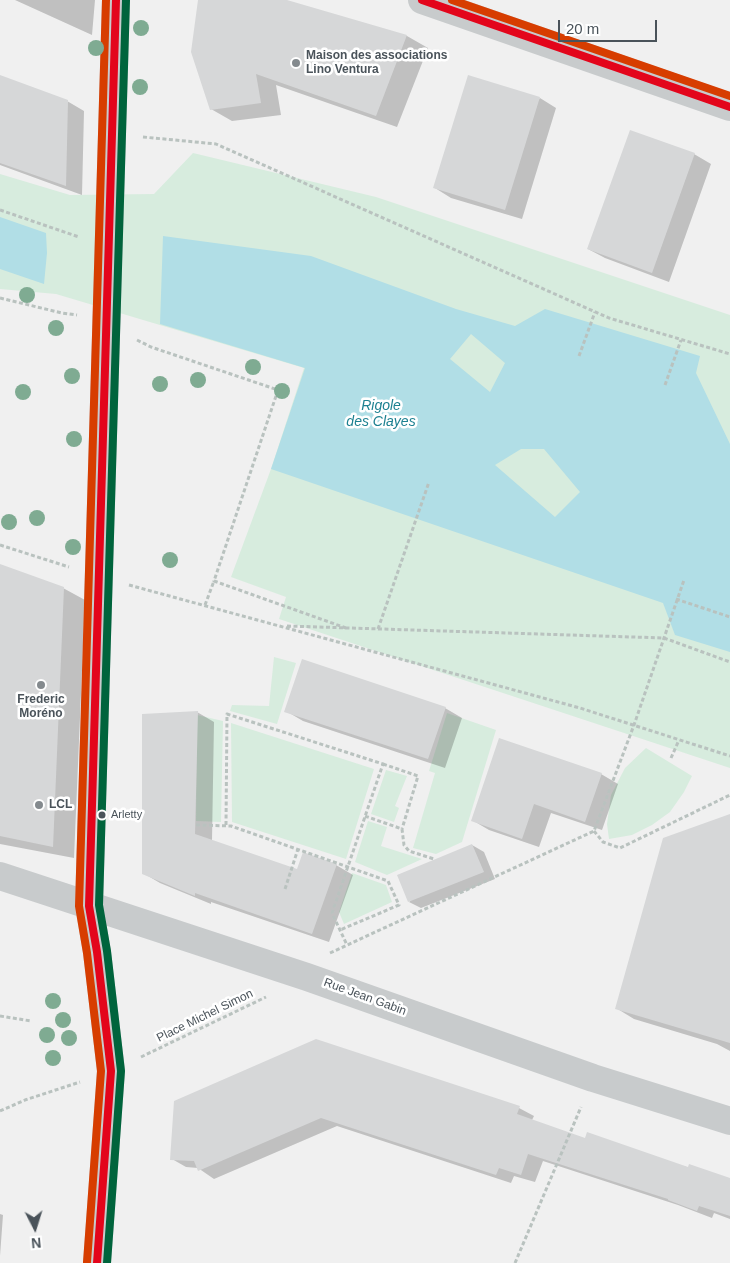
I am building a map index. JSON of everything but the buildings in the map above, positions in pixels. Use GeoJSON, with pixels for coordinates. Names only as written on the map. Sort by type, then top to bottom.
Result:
{"type":"FeatureCollection","features":[{"type":"Feature","properties":{"kind":"street"},"geometry":{"type":"LineString","coordinates":[[97,1263],[111,1071],[97,952],[89,906],[116,0]]}},
{"type":"Feature","properties":{"kind":"street"},"geometry":{"type":"LineString","coordinates":[[422,0],[730,107]]}},
{"type":"Feature","properties":{"kind":"street","name":"Rue Jean Gabin"},"geometry":{"type":"LineString","coordinates":[[0,876],[307,976],[592,1078],[730,1121]]}},
{"type":"Feature","properties":{"kind":"path"},"geometry":{"type":"LineString","coordinates":[[112,134],[216,144],[609,318],[730,354]]}},
{"type":"Feature","properties":{"kind":"path"},"geometry":{"type":"LineString","coordinates":[[0,210],[108,247]]}},
{"type":"Feature","properties":{"kind":"path"},"geometry":{"type":"LineString","coordinates":[[0,298],[62,313],[106,319],[151,347],[278,390],[205,605]]}},
{"type":"Feature","properties":{"kind":"path"},"geometry":{"type":"LineString","coordinates":[[579,356],[595,312]]}},
{"type":"Feature","properties":{"kind":"path"},"geometry":{"type":"LineString","coordinates":[[665,385],[681,340]]}},
{"type":"Feature","properties":{"kind":"path"},"geometry":{"type":"LineString","coordinates":[[378,629],[429,482]]}},
{"type":"Feature","properties":{"kind":"path"},"geometry":{"type":"LineString","coordinates":[[0,545],[77,569]]}},
{"type":"Feature","properties":{"kind":"path"},"geometry":{"type":"LineString","coordinates":[[382,764],[332,914],[347,945],[594,831],[634,725],[684,580]]}},
{"type":"Feature","properties":{"kind":"path"},"geometry":{"type":"LineString","coordinates":[[214,581],[346,628]]}},
{"type":"Feature","properties":{"kind":"path"},"geometry":{"type":"LineString","coordinates":[[129,585],[571,705],[730,756]]}},
{"type":"Feature","properties":{"kind":"path"},"geometry":{"type":"LineString","coordinates":[[676,599],[730,617]]}},
{"type":"Feature","properties":{"kind":"path"},"geometry":{"type":"LineString","coordinates":[[280,626],[664,638],[730,662]]}},
{"type":"Feature","properties":{"kind":"path"},"geometry":{"type":"LineString","coordinates":[[226,825],[227,714],[418,776],[402,829],[404,845],[409,851],[434,859]]}},
{"type":"Feature","properties":{"kind":"path"},"geometry":{"type":"LineString","coordinates":[[671,758],[679,740]]}},
{"type":"Feature","properties":{"kind":"path"},"geometry":{"type":"LineString","coordinates":[[594,831],[603,842],[620,848],[730,795]]}},
{"type":"Feature","properties":{"kind":"path"},"geometry":{"type":"LineString","coordinates":[[365,816],[402,829]]}},
{"type":"Feature","properties":{"kind":"path"},"geometry":{"type":"LineString","coordinates":[[196,825],[226,825],[388,881],[399,905],[340,930]]}},
{"type":"Feature","properties":{"kind":"path"},"geometry":{"type":"LineString","coordinates":[[285,889],[298,849]]}},
{"type":"Feature","properties":{"kind":"path","name":"Place Michel Simon"},"geometry":{"type":"LineString","coordinates":[[0,1112],[25,1100],[111,1071],[307,976],[328,963],[330,952],[347,945]]}},
{"type":"Feature","properties":{"kind":"path"},"geometry":{"type":"LineString","coordinates":[[0,1016],[31,1021]]}},
{"type":"Feature","properties":{"kind":"path"},"geometry":{"type":"LineString","coordinates":[[515,1263],[592,1078]]}},
{"type":"Feature","properties":{"kind":"green space"},"geometry":{"type":"Polygon","coordinates":[[[193,153],[376,197],[730,315],[730,768],[279,619],[286,597],[231,577],[271,469],[304,368],[56,294],[0,289],[0,174],[70,195],[154,194],[193,153]]]}},
{"type":"Feature","properties":{"kind":"green space"},"geometry":{"type":"Polygon","coordinates":[[[274,657],[296,663],[277,724],[230,711],[232,705],[269,706],[274,657]]]}},
{"type":"Feature","properties":{"kind":"green space"},"geometry":{"type":"Polygon","coordinates":[[[447,713],[496,730],[462,842],[436,854],[413,848],[435,773],[429,771],[447,713]]]}},
{"type":"Feature","properties":{"kind":"green space"},"geometry":{"type":"Polygon","coordinates":[[[197,715],[223,721],[221,822],[196,821],[197,715]]]}},
{"type":"Feature","properties":{"kind":"green space"},"geometry":{"type":"Polygon","coordinates":[[[231,723],[374,769],[346,859],[232,822],[231,723]]]}},
{"type":"Feature","properties":{"kind":"green space"},"geometry":{"type":"Polygon","coordinates":[[[646,748],[692,776],[684,792],[670,812],[652,825],[632,835],[609,839],[607,824],[611,795],[625,768],[646,748]]]}},
{"type":"Feature","properties":{"kind":"green space"},"geometry":{"type":"Polygon","coordinates":[[[386,770],[407,776],[395,806],[399,808],[394,822],[371,814],[386,770]]]}},
{"type":"Feature","properties":{"kind":"green space"},"geometry":{"type":"Polygon","coordinates":[[[368,821],[387,827],[381,846],[422,859],[387,875],[355,862],[368,821]]]}},
{"type":"Feature","properties":{"kind":"green space"},"geometry":{"type":"Polygon","coordinates":[[[352,873],[386,885],[392,902],[344,924],[339,912],[352,873]]]}},
{"type":"Feature","properties":{"kind":"water"},"geometry":{"type":"Polygon","coordinates":[[[0,217],[46,233],[47,253],[44,284],[0,269],[0,217]]]}},
{"type":"Feature","properties":{"kind":"water","name":"Rigole des Clayes"},"geometry":{"type":"Polygon","coordinates":[[[163,236],[311,256],[456,309],[515,326],[545,309],[700,356],[696,373],[730,444],[730,652],[675,635],[663,603],[271,469],[305,368],[160,324],[163,236]],[[471,334],[450,359],[490,392],[505,363],[471,334]],[[521,449],[495,465],[555,517],[580,492],[544,449],[521,449]]]}},
{"type":"Feature","properties":{"kind":"transit line"},"geometry":{"type":"LineString","coordinates":[[87,1262],[101,1071],[87,953],[79,906],[106,0]]}},
{"type":"Feature","properties":{"kind":"transit line"},"geometry":{"type":"LineString","coordinates":[[97,1263],[111,1071],[97,952],[89,906],[116,0]]}},
{"type":"Feature","properties":{"kind":"transit line"},"geometry":{"type":"LineString","coordinates":[[107,1263],[121,1071],[107,951],[99,905],[126,0]]}},
{"type":"Feature","properties":{"kind":"transit line"},"geometry":{"type":"LineString","coordinates":[[422,0],[730,107]]}},
{"type":"Feature","properties":{"kind":"transit line"},"geometry":{"type":"LineString","coordinates":[[452,0],[730,96]]}},
{"type":"Feature","properties":{"kind":"place","name":"Maison des associations Lino Ventura"},"geometry":{"type":"Point","coordinates":[296,63]}},
{"type":"Feature","properties":{"kind":"place","name":"Frederic Moréno"},"geometry":{"type":"Point","coordinates":[41,685]}},
{"type":"Feature","properties":{"kind":"place","name":"LCL"},"geometry":{"type":"Point","coordinates":[39,805]}},
{"type":"Feature","properties":{"kind":"place","name":"Arletty"},"geometry":{"type":"Point","coordinates":[102,815]}}]}
